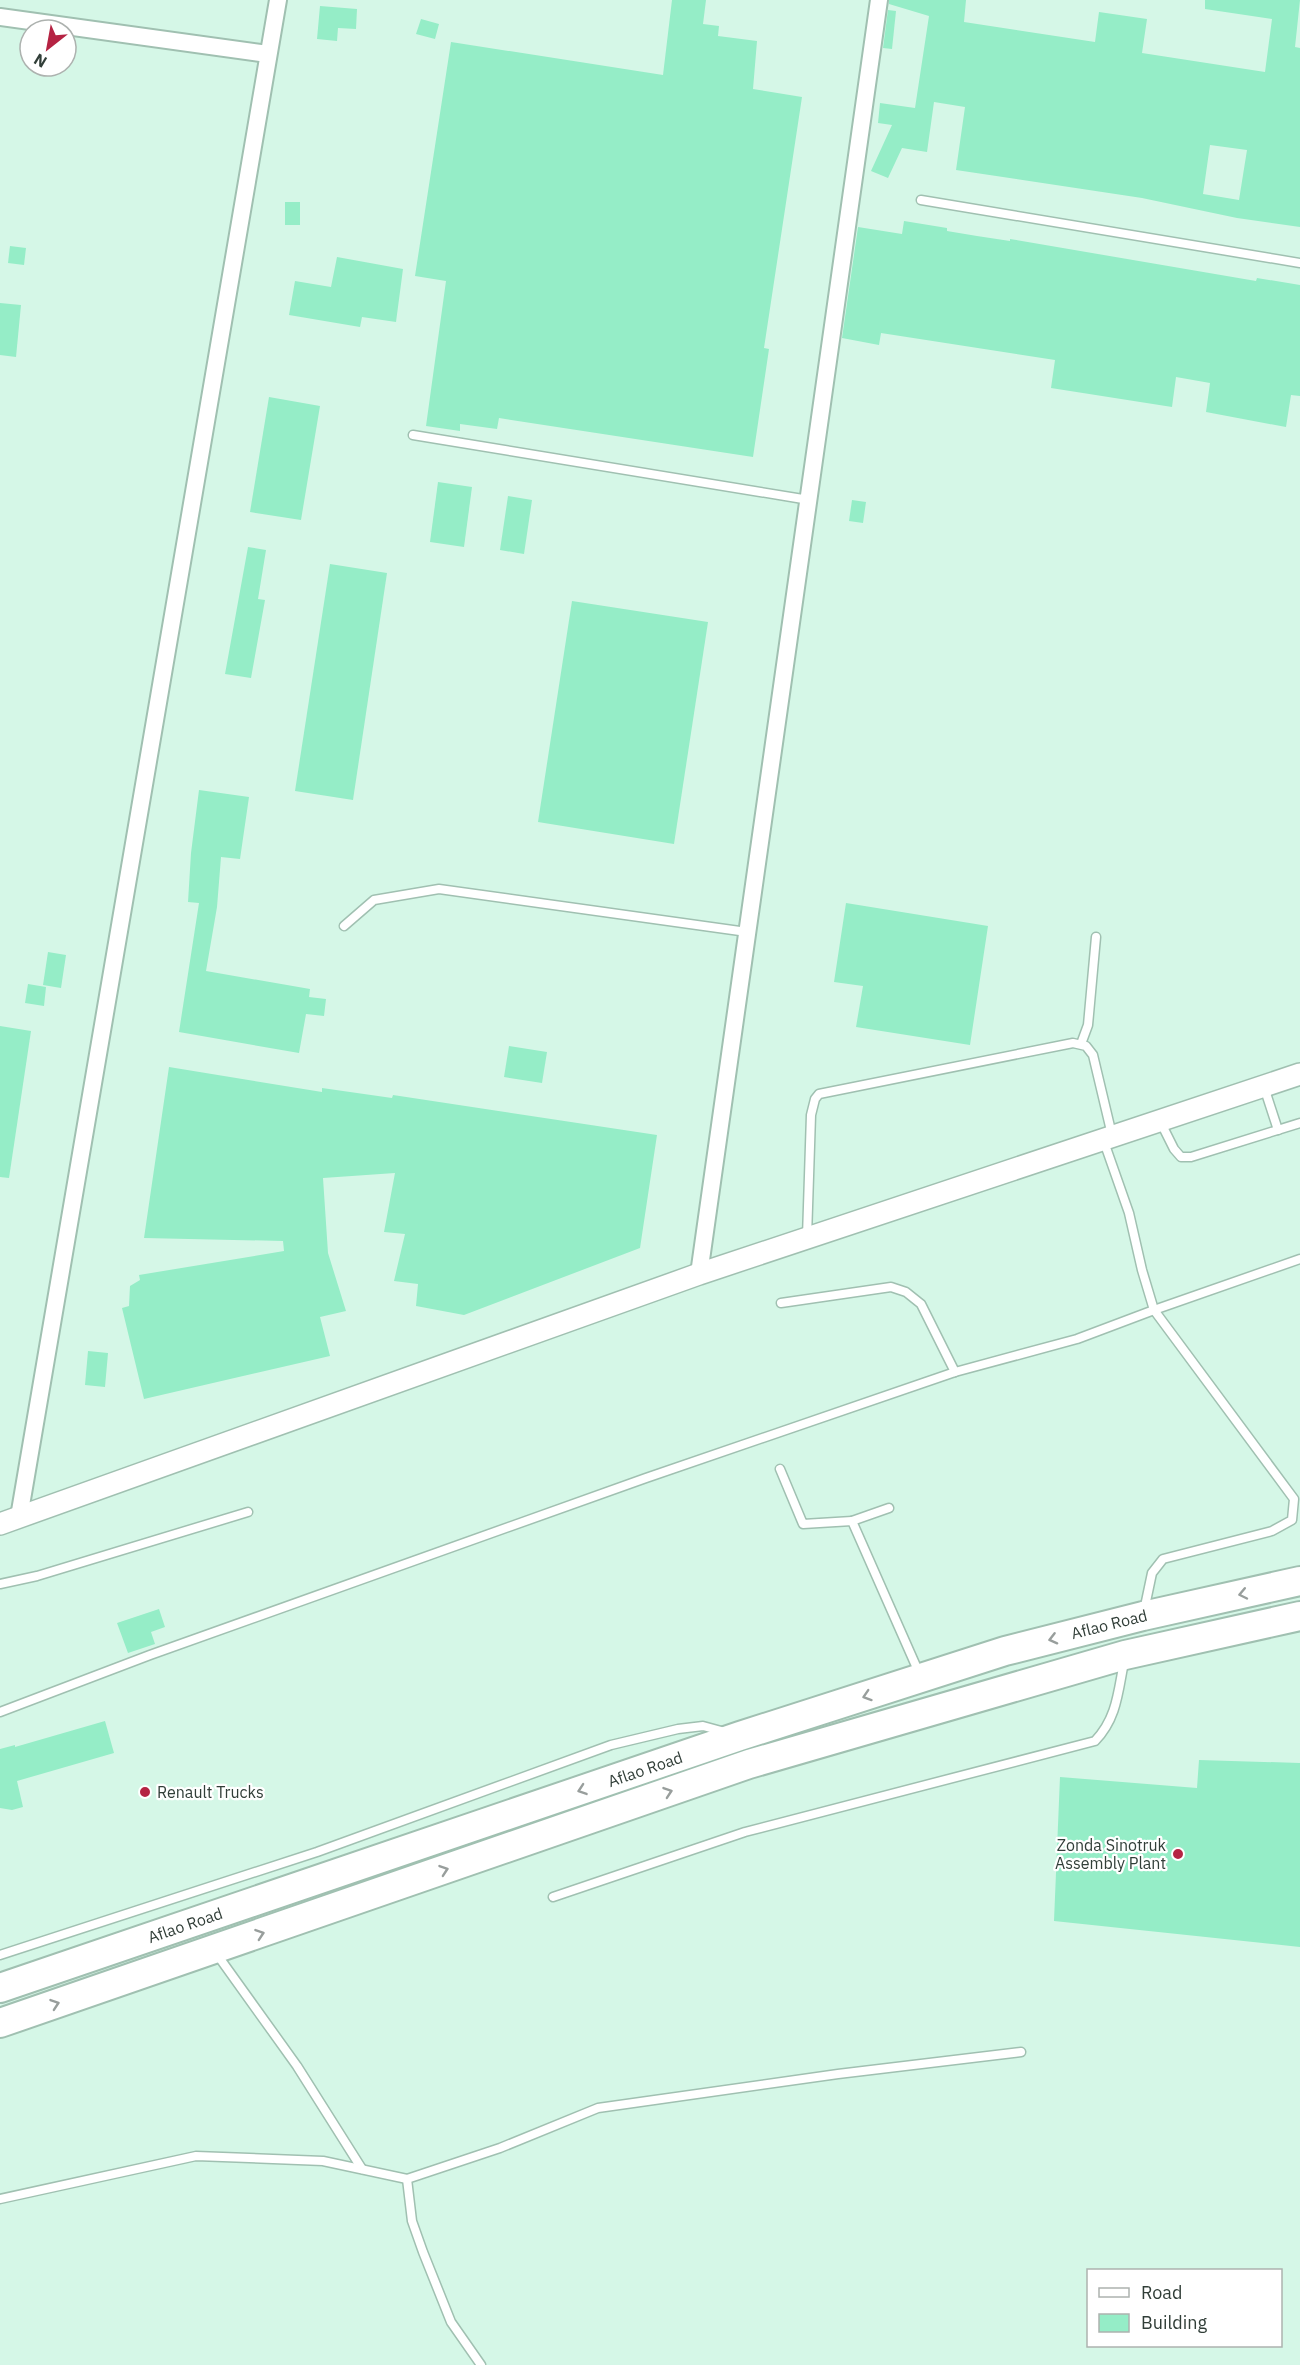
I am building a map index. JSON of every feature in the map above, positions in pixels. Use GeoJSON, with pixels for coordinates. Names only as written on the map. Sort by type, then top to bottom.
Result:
{"type":"FeatureCollection","features":[{"type":"Feature","properties":{"kind":"highway","name":"Aflao Road"},"geometry":{"type":"LineString","coordinates":[[0,1988],[740,1736],[1005,1651],[1143,1616],[1300,1581]]}},
{"type":"Feature","properties":{"kind":"highway","name":"Aflao Road"},"geometry":{"type":"LineString","coordinates":[[0,2023],[749,1764],[1125,1655],[1300,1616]]}},
{"type":"Feature","properties":{"kind":"street"},"geometry":{"type":"LineString","coordinates":[[278,0],[10,1520],[699,1274],[1300,1074]]}},
{"type":"Feature","properties":{"kind":"street"},"geometry":{"type":"LineString","coordinates":[[699,1274],[879,0]]}},
{"type":"Feature","properties":{"kind":"street"},"geometry":{"type":"LineString","coordinates":[[0,17],[268,54]]}},
{"type":"Feature","properties":{"kind":"lane"},"geometry":{"type":"LineString","coordinates":[[921,200],[1300,263]]}},
{"type":"Feature","properties":{"kind":"lane"},"geometry":{"type":"LineString","coordinates":[[413,435],[808,500]]}},
{"type":"Feature","properties":{"kind":"lane"},"geometry":{"type":"LineString","coordinates":[[344,926],[374,900],[439,889],[747,932]]}},
{"type":"Feature","properties":{"kind":"lane"},"geometry":{"type":"LineString","coordinates":[[1081,1044],[1088,1025],[1096,937]]}},
{"type":"Feature","properties":{"kind":"lane"},"geometry":{"type":"LineString","coordinates":[[807,1237],[811,1115],[815,1099],[819,1094],[1073,1043],[1086,1046],[1093,1055],[1107,1137],[1130,1213],[1142,1270],[1154,1310],[1294,1499],[1292,1520],[1272,1532],[1163,1559],[1152,1573],[1143,1616]]}},
{"type":"Feature","properties":{"kind":"lane"},"geometry":{"type":"LineString","coordinates":[[1264,1086],[1278,1130]]}},
{"type":"Feature","properties":{"kind":"lane"},"geometry":{"type":"LineString","coordinates":[[1160,1120],[1174,1149],[1181,1156],[1191,1157],[1300,1123]]}},
{"type":"Feature","properties":{"kind":"lane"},"geometry":{"type":"LineString","coordinates":[[0,1712],[150,1655],[623,1486],[955,1372],[1077,1339],[1300,1259]]}},
{"type":"Feature","properties":{"kind":"lane"},"geometry":{"type":"LineString","coordinates":[[781,1303],[891,1287],[906,1292],[921,1304],[955,1372]]}},
{"type":"Feature","properties":{"kind":"lane"},"geometry":{"type":"LineString","coordinates":[[780,1469],[803,1524],[852,1521],[889,1508]]}},
{"type":"Feature","properties":{"kind":"lane"},"geometry":{"type":"LineString","coordinates":[[0,1584],[37,1576],[248,1512]]}},
{"type":"Feature","properties":{"kind":"lane"},"geometry":{"type":"LineString","coordinates":[[852,1521],[921,1678]]}},
{"type":"Feature","properties":{"kind":"lane"},"geometry":{"type":"LineString","coordinates":[[553,1898],[745,1832],[1095,1741],[1106,1729],[1113,1716],[1125,1655]]}},
{"type":"Feature","properties":{"kind":"lane"},"geometry":{"type":"LineString","coordinates":[[0,1955],[317,1852],[611,1745],[678,1729],[703,1726],[740,1736]]}},
{"type":"Feature","properties":{"kind":"lane"},"geometry":{"type":"LineString","coordinates":[[214,1950],[297,2066],[362,2169]]}},
{"type":"Feature","properties":{"kind":"lane"},"geometry":{"type":"LineString","coordinates":[[0,2199],[196,2156],[323,2161],[407,2180],[500,2148],[598,2108],[1021,2052]]}},
{"type":"Feature","properties":{"kind":"lane"},"geometry":{"type":"LineString","coordinates":[[407,2180],[412,2221],[423,2252],[451,2322],[481,2365]]}},
{"type":"Feature","properties":{"kind":"building"},"geometry":{"type":"Polygon","coordinates":[[[672,0],[706,0],[703,24],[719,26],[718,36],[757,41],[753,89],[802,97],[764,348],[769,349],[753,457],[499,418],[497,429],[460,424],[460,431],[426,426],[446,281],[415,276],[451,42],[663,75],[672,0]]]}},
{"type":"Feature","properties":{"kind":"building"},"geometry":{"type":"Polygon","coordinates":[[[889,0],[966,0],[964,22],[1095,42],[1099,12],[1147,19],[1142,53],[1265,72],[1272,19],[1205,9],[1205,0],[1300,0],[1295,47],[1300,48],[1300,227],[1237,218],[1142,198],[956,170],[965,107],[934,102],[927,152],[902,148],[888,178],[871,171],[892,125],[878,123],[880,103],[915,108],[929,16],[889,4],[889,0]],[[1210,145],[1203,194],[1239,200],[1247,150],[1210,145]]]}},
{"type":"Feature","properties":{"kind":"building"},"geometry":{"type":"Polygon","coordinates":[[[320,6],[357,9],[356,29],[338,28],[337,41],[317,39],[320,6]]]}},
{"type":"Feature","properties":{"kind":"building"},"geometry":{"type":"Polygon","coordinates":[[[888,10],[896,11],[892,49],[883,48],[888,10]]]}},
{"type":"Feature","properties":{"kind":"building"},"geometry":{"type":"Polygon","coordinates":[[[421,19],[439,24],[435,39],[416,34],[421,19]]]}},
{"type":"Feature","properties":{"kind":"building"},"geometry":{"type":"Polygon","coordinates":[[[285,202],[300,202],[300,225],[285,225],[285,202]]]}},
{"type":"Feature","properties":{"kind":"building"},"geometry":{"type":"Polygon","coordinates":[[[904,221],[977,236],[1010,241],[1010,239],[1256,281],[1257,278],[1300,285],[1300,396],[1291,395],[1286,427],[1206,412],[1210,383],[1176,377],[1172,407],[1051,388],[1055,360],[881,333],[879,345],[842,338],[858,227],[902,234],[904,221]]]}},
{"type":"Feature","properties":{"kind":"building"},"geometry":{"type":"Polygon","coordinates":[[[10,246],[26,248],[24,265],[8,263],[10,246]]]}},
{"type":"Feature","properties":{"kind":"building"},"geometry":{"type":"Polygon","coordinates":[[[337,257],[403,269],[396,322],[362,317],[360,327],[289,315],[295,281],[331,287],[337,257]]]}},
{"type":"Feature","properties":{"kind":"building"},"geometry":{"type":"Polygon","coordinates":[[[0,303],[21,305],[16,357],[0,355],[0,303]]]}},
{"type":"Feature","properties":{"kind":"building"},"geometry":{"type":"Polygon","coordinates":[[[269,397],[320,406],[301,520],[250,512],[269,397]]]}},
{"type":"Feature","properties":{"kind":"building"},"geometry":{"type":"Polygon","coordinates":[[[438,482],[472,487],[464,547],[430,542],[438,482]]]}},
{"type":"Feature","properties":{"kind":"building"},"geometry":{"type":"Polygon","coordinates":[[[508,496],[532,500],[524,554],[500,550],[508,496]]]}},
{"type":"Feature","properties":{"kind":"building"},"geometry":{"type":"Polygon","coordinates":[[[852,500],[866,502],[863,523],[849,521],[852,500]]]}},
{"type":"Feature","properties":{"kind":"building"},"geometry":{"type":"Polygon","coordinates":[[[248,547],[266,550],[258,599],[265,600],[251,678],[225,674],[248,547]]]}},
{"type":"Feature","properties":{"kind":"building"},"geometry":{"type":"Polygon","coordinates":[[[330,564],[387,573],[353,800],[295,791],[330,564]]]}},
{"type":"Feature","properties":{"kind":"building"},"geometry":{"type":"Polygon","coordinates":[[[572,601],[708,622],[674,844],[538,822],[572,601]]]}},
{"type":"Feature","properties":{"kind":"building"},"geometry":{"type":"Polygon","coordinates":[[[199,790],[249,797],[240,859],[221,857],[217,907],[206,971],[310,989],[309,997],[326,999],[324,1016],[306,1014],[299,1053],[179,1032],[199,903],[188,902],[191,853],[199,790]]]}},
{"type":"Feature","properties":{"kind":"building"},"geometry":{"type":"Polygon","coordinates":[[[846,903],[988,926],[970,1045],[856,1027],[863,986],[834,982],[846,903]]]}},
{"type":"Feature","properties":{"kind":"building"},"geometry":{"type":"Polygon","coordinates":[[[48,952],[66,955],[61,988],[43,985],[48,952]]]}},
{"type":"Feature","properties":{"kind":"building"},"geometry":{"type":"Polygon","coordinates":[[[28,984],[46,987],[44,1006],[25,1003],[28,984]]]}},
{"type":"Feature","properties":{"kind":"building"},"geometry":{"type":"Polygon","coordinates":[[[0,1026],[31,1031],[9,1178],[0,1177],[0,1026]]]}},
{"type":"Feature","properties":{"kind":"building"},"geometry":{"type":"Polygon","coordinates":[[[509,1046],[547,1052],[542,1083],[504,1077],[509,1046]]]}},
{"type":"Feature","properties":{"kind":"building"},"geometry":{"type":"Polygon","coordinates":[[[169,1067],[322,1092],[322,1088],[392,1098],[393,1095],[657,1135],[640,1248],[464,1315],[416,1306],[418,1284],[394,1281],[405,1234],[384,1232],[395,1173],[323,1178],[328,1253],[346,1311],[320,1317],[330,1356],[144,1399],[122,1308],[129,1306],[130,1286],[140,1280],[139,1275],[284,1251],[283,1241],[144,1238],[169,1067]]]}},
{"type":"Feature","properties":{"kind":"building"},"geometry":{"type":"Polygon","coordinates":[[[88,1351],[108,1353],[105,1387],[85,1385],[88,1351]]]}},
{"type":"Feature","properties":{"kind":"building"},"geometry":{"type":"Polygon","coordinates":[[[159,1609],[165,1627],[151,1632],[155,1644],[128,1653],[117,1623],[159,1609]]]}},
{"type":"Feature","properties":{"kind":"building"},"geometry":{"type":"Polygon","coordinates":[[[105,1721],[114,1753],[17,1781],[23,1807],[12,1810],[0,1808],[0,1749],[15,1745],[15,1747],[105,1721]]]}},
{"type":"Feature","properties":{"kind":"building","name":"Zonda Sinotruk Assembly Plant"},"geometry":{"type":"Polygon","coordinates":[[[1199,1760],[1300,1763],[1300,1947],[1054,1921],[1060,1777],[1197,1788],[1199,1760]]]}},
{"type":"Feature","properties":{"kind":"place","name":"Renault Trucks"},"geometry":{"type":"Point","coordinates":[145,1792]}},
{"type":"Feature","properties":{"kind":"place","name":"Zonda Sinotruk Assembly Plant"},"geometry":{"type":"Point","coordinates":[1178,1854]}}]}
